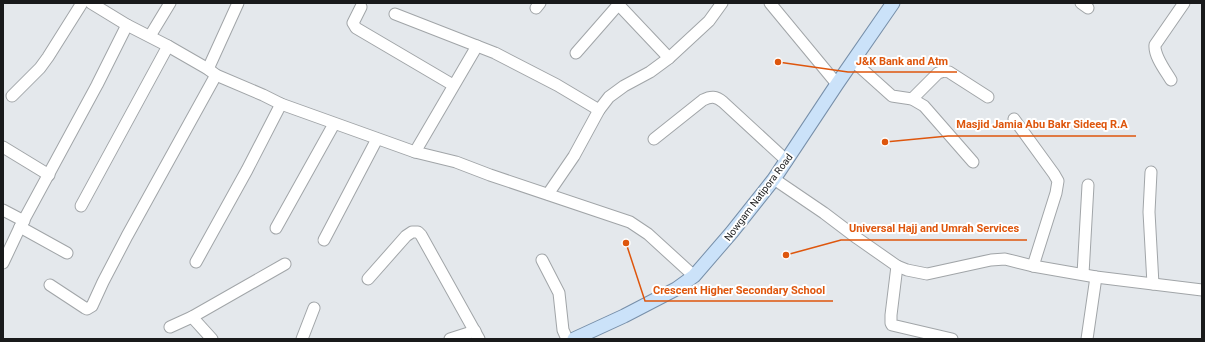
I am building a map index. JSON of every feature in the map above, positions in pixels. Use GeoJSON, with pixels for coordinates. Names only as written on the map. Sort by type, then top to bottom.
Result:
{"type":"FeatureCollection","features":[{"type":"Feature","properties":{"kind":"main road","name":"Nowgam Natipora Road"},"geometry":{"type":"LineString","coordinates":[[574,339],[624,316],[676,289],[694,276],[732,232],[774,179],[837,84],[894,3]]}},
{"type":"Feature","properties":{"kind":"street"},"geometry":{"type":"LineString","coordinates":[[12,96],[48,58],[82,3]]}},
{"type":"Feature","properties":{"kind":"street"},"geometry":{"type":"LineString","coordinates":[[90,3],[105,7],[127,25],[150,36],[212,72],[281,104],[415,152],[456,162],[490,175],[630,222],[648,234],[694,276]]}},
{"type":"Feature","properties":{"kind":"street"},"geometry":{"type":"LineString","coordinates":[[150,36],[170,3]]}},
{"type":"Feature","properties":{"kind":"street"},"geometry":{"type":"LineString","coordinates":[[50,285],[87,309],[92,306],[102,282],[212,72],[238,3]]}},
{"type":"Feature","properties":{"kind":"street"},"geometry":{"type":"LineString","coordinates":[[770,3],[837,84]]}},
{"type":"Feature","properties":{"kind":"street"},"geometry":{"type":"LineString","coordinates":[[1171,80],[1154,50],[1155,45],[1184,3]]}},
{"type":"Feature","properties":{"kind":"street"},"geometry":{"type":"LineString","coordinates":[[576,53],[618,4],[669,58]]}},
{"type":"Feature","properties":{"kind":"street"},"geometry":{"type":"LineString","coordinates":[[548,194],[574,156],[599,110],[609,97],[616,90],[650,72],[669,58],[709,21],[720,4]]}},
{"type":"Feature","properties":{"kind":"street"},"geometry":{"type":"LineString","coordinates":[[361,7],[353,23],[356,28],[453,85]]}},
{"type":"Feature","properties":{"kind":"street"},"geometry":{"type":"LineString","coordinates":[[394,14],[495,53],[516,63],[599,110]]}},
{"type":"Feature","properties":{"kind":"street"},"geometry":{"type":"LineString","coordinates":[[3,263],[127,25]]}},
{"type":"Feature","properties":{"kind":"street"},"geometry":{"type":"LineString","coordinates":[[81,206],[168,46]]}},
{"type":"Feature","properties":{"kind":"street"},"geometry":{"type":"LineString","coordinates":[[415,152],[477,46]]}},
{"type":"Feature","properties":{"kind":"street"},"geometry":{"type":"LineString","coordinates":[[853,61],[892,96],[912,99],[924,106],[973,162]]}},
{"type":"Feature","properties":{"kind":"street"},"geometry":{"type":"LineString","coordinates":[[912,99],[938,73],[944,71],[949,72],[988,97]]}},
{"type":"Feature","properties":{"kind":"street"},"geometry":{"type":"LineString","coordinates":[[654,139],[703,100],[714,96],[723,102],[787,161]]}},
{"type":"Feature","properties":{"kind":"street"},"geometry":{"type":"LineString","coordinates":[[196,262],[247,170],[281,104]]}},
{"type":"Feature","properties":{"kind":"street"},"geometry":{"type":"LineString","coordinates":[[1014,119],[1058,181],[1056,193],[1033,266]]}},
{"type":"Feature","properties":{"kind":"street"},"geometry":{"type":"LineString","coordinates":[[276,228],[334,124]]}},
{"type":"Feature","properties":{"kind":"street"},"geometry":{"type":"LineString","coordinates":[[324,240],[377,138]]}},
{"type":"Feature","properties":{"kind":"street"},"geometry":{"type":"LineString","coordinates":[[3,147],[49,175]]}},
{"type":"Feature","properties":{"kind":"street"},"geometry":{"type":"LineString","coordinates":[[1151,172],[1150,212],[1153,284]]}},
{"type":"Feature","properties":{"kind":"street"},"geometry":{"type":"LineString","coordinates":[[774,179],[897,266],[907,270],[926,274],[991,260],[1005,259],[1033,266],[1096,277],[1202,290]]}},
{"type":"Feature","properties":{"kind":"street"},"geometry":{"type":"LineString","coordinates":[[1083,274],[1088,186]]}},
{"type":"Feature","properties":{"kind":"street"},"geometry":{"type":"LineString","coordinates":[[3,210],[67,253]]}},
{"type":"Feature","properties":{"kind":"street"},"geometry":{"type":"LineString","coordinates":[[368,279],[406,236],[412,232],[418,232],[422,235],[477,335],[450,339]]}},
{"type":"Feature","properties":{"kind":"street"},"geometry":{"type":"LineString","coordinates":[[542,260],[559,293],[563,330],[567,339]]}},
{"type":"Feature","properties":{"kind":"street"},"geometry":{"type":"LineString","coordinates":[[170,327],[285,264]]}},
{"type":"Feature","properties":{"kind":"street"},"geometry":{"type":"LineString","coordinates":[[897,266],[891,315],[892,325],[952,339]]}},
{"type":"Feature","properties":{"kind":"street"},"geometry":{"type":"LineString","coordinates":[[1087,339],[1096,277]]}},
{"type":"Feature","properties":{"kind":"street"},"geometry":{"type":"LineString","coordinates":[[302,339],[314,308]]}},
{"type":"Feature","properties":{"kind":"street"},"geometry":{"type":"LineString","coordinates":[[192,316],[212,339]]}},
{"type":"Feature","properties":{"kind":"place","name":"J&K Bank and Atm"},"geometry":{"type":"Point","coordinates":[778,62]}},
{"type":"Feature","properties":{"kind":"place","name":"Masjid Jamia Abu Bakr Sideeq R.A"},"geometry":{"type":"Point","coordinates":[885,142]}},
{"type":"Feature","properties":{"kind":"place","name":"Crescent Higher Secondary School"},"geometry":{"type":"Point","coordinates":[626,243]}},
{"type":"Feature","properties":{"kind":"place","name":"Universal Hajj and Umrah Services"},"geometry":{"type":"Point","coordinates":[786,255]}}]}
